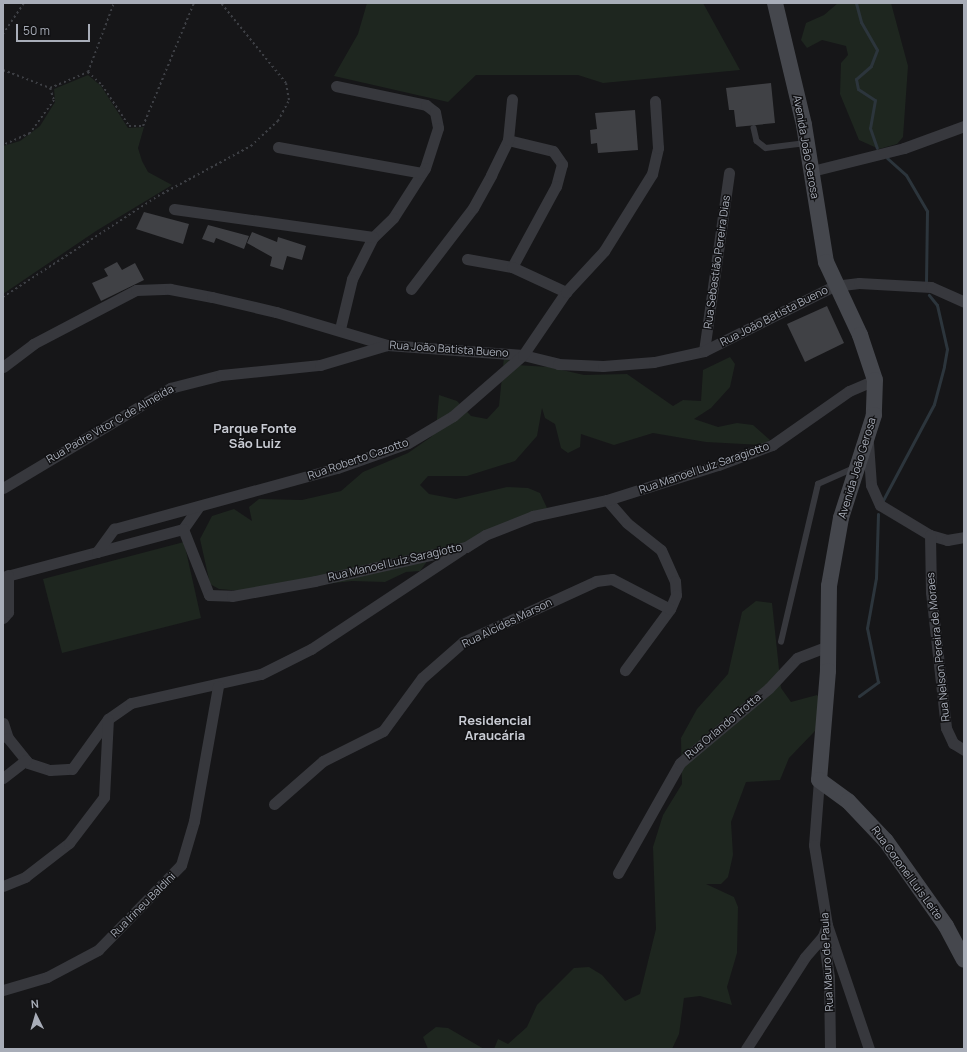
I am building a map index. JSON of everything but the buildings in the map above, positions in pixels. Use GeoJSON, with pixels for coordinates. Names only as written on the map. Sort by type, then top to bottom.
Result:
{"type":"FeatureCollection","features":[{"type":"Feature","properties":{"kind":"main road","name":"Avenida João Gerosa"},"geometry":{"type":"LineString","coordinates":[[775,3],[807,143],[812,170],[819,234],[834,286],[860,335],[875,380],[874,415],[857,467],[835,544],[829,586],[828,646],[819,780]]}},
{"type":"Feature","properties":{"kind":"main road","name":"Rua Coronel Luis Leite"},"geometry":{"type":"LineString","coordinates":[[819,780],[852,805],[886,841],[946,926],[964,960]]}},
{"type":"Feature","properties":{"kind":"street"},"geometry":{"type":"LineString","coordinates":[[336,86],[426,105],[435,112],[437,136],[422,173],[393,218],[373,237],[352,279],[340,329]]}},
{"type":"Feature","properties":{"kind":"street"},"geometry":{"type":"LineString","coordinates":[[411,289],[473,208],[508,140],[512,99]]}},
{"type":"Feature","properties":{"kind":"street","name":"Rua Roberto Cazotto"},"geometry":{"type":"LineString","coordinates":[[97,552],[114,529],[337,468],[408,443],[476,398],[523,355],[566,292],[604,251],[652,174],[658,148],[655,101]]}},
{"type":"Feature","properties":{"kind":"street"},"geometry":{"type":"LineString","coordinates":[[812,170],[904,148],[964,126]]}},
{"type":"Feature","properties":{"kind":"street"},"geometry":{"type":"LineString","coordinates":[[508,140],[553,151],[562,164],[556,186],[512,267]]}},
{"type":"Feature","properties":{"kind":"street"},"geometry":{"type":"LineString","coordinates":[[278,147],[422,173]]}},
{"type":"Feature","properties":{"kind":"street","name":"Rua Sebastião Pereira Dias"},"geometry":{"type":"LineString","coordinates":[[704,350],[729,173]]}},
{"type":"Feature","properties":{"kind":"street"},"geometry":{"type":"LineString","coordinates":[[174,209],[373,237]]}},
{"type":"Feature","properties":{"kind":"street"},"geometry":{"type":"LineString","coordinates":[[467,259],[512,267],[566,292]]}},
{"type":"Feature","properties":{"kind":"street","name":"Rua João Batista Bueno"},"geometry":{"type":"LineString","coordinates":[[3,367],[34,344],[136,290],[170,289],[340,329],[387,345],[523,355],[558,364],[603,366],[654,362],[704,350],[834,286],[859,283],[931,287],[964,302]]}},
{"type":"Feature","properties":{"kind":"street","name":"Rua Padre Vitor C de Almeida"},"geometry":{"type":"LineString","coordinates":[[3,488],[170,388],[221,375],[320,365],[387,345]]}},
{"type":"Feature","properties":{"kind":"street","name":"Rua Manoel Luiz Saragiotto"},"geometry":{"type":"LineString","coordinates":[[183,529],[203,587],[209,595],[218,596],[315,581],[466,547],[485,534],[533,516],[607,500],[772,446],[849,392],[875,380]]}},
{"type":"Feature","properties":{"kind":"street"},"geometry":{"type":"LineString","coordinates":[[867,436],[874,497],[891,514],[930,535],[947,540],[964,537]]}},
{"type":"Feature","properties":{"kind":"street"},"geometry":{"type":"LineString","coordinates":[[607,500],[627,523],[662,550],[671,564],[676,595],[670,609],[625,670]]}},
{"type":"Feature","properties":{"kind":"street"},"geometry":{"type":"LineString","coordinates":[[3,618],[8,612],[5,576],[183,529],[199,506]]}},
{"type":"Feature","properties":{"kind":"street","name":"Rua Nelson Pereira de Moraes"},"geometry":{"type":"LineString","coordinates":[[930,535],[931,592],[946,728],[953,743],[964,750]]}},
{"type":"Feature","properties":{"kind":"street"},"geometry":{"type":"LineString","coordinates":[[3,723],[8,738],[26,760],[50,770],[72,769],[108,719],[131,703],[218,686],[260,674],[311,649],[466,547]]}},
{"type":"Feature","properties":{"kind":"street","name":"Rua Alcides Marson"},"geometry":{"type":"LineString","coordinates":[[274,804],[323,761],[383,730],[422,678],[463,642],[596,581],[612,579],[670,609]]}},
{"type":"Feature","properties":{"kind":"street","name":"Rua Orlando Trotta"},"geometry":{"type":"LineString","coordinates":[[618,873],[680,763],[769,688],[797,658],[828,646]]}},
{"type":"Feature","properties":{"kind":"street","name":"Rua Irineu Baldini"},"geometry":{"type":"LineString","coordinates":[[3,990],[47,977],[98,950],[181,866],[194,821],[218,686]]}},
{"type":"Feature","properties":{"kind":"street"},"geometry":{"type":"LineString","coordinates":[[3,886],[25,878],[69,843],[104,797],[108,719]]}},
{"type":"Feature","properties":{"kind":"street"},"geometry":{"type":"LineString","coordinates":[[3,778],[26,760]]}},
{"type":"Feature","properties":{"kind":"street","name":"Rua Mauro de Paula"},"geometry":{"type":"LineString","coordinates":[[819,780],[814,845],[827,925],[823,936],[829,977],[830,1049]]}},
{"type":"Feature","properties":{"kind":"street"},"geometry":{"type":"LineString","coordinates":[[827,925],[869,1049]]}},
{"type":"Feature","properties":{"kind":"street"},"geometry":{"type":"LineString","coordinates":[[746,1049],[805,957],[823,936]]}},
{"type":"Feature","properties":{"kind":"lane"},"geometry":{"type":"LineString","coordinates":[[754,128],[757,141],[766,148],[807,143]]}},
{"type":"Feature","properties":{"kind":"lane"},"geometry":{"type":"LineString","coordinates":[[781,642],[818,484],[857,467]]}},
{"type":"Feature","properties":{"kind":"path"},"geometry":{"type":"LineString","coordinates":[[3,34],[24,3]]}},
{"type":"Feature","properties":{"kind":"path"},"geometry":{"type":"LineString","coordinates":[[3,70],[50,88],[88,72],[114,3]]}},
{"type":"Feature","properties":{"kind":"path"},"geometry":{"type":"LineString","coordinates":[[88,72],[102,84],[129,126],[143,126],[194,3]]}},
{"type":"Feature","properties":{"kind":"path"},"geometry":{"type":"LineString","coordinates":[[3,297],[158,196],[251,146],[278,121],[289,100],[286,83],[221,3]]}},
{"type":"Feature","properties":{"kind":"path"},"geometry":{"type":"LineString","coordinates":[[3,145],[19,140],[39,125],[54,100],[50,88]]}},
{"type":"Feature","properties":{"kind":"shaded area"},"geometry":{"type":"Polygon","coordinates":[[[367,3],[703,3],[740,70],[603,83],[578,75],[476,75],[448,102],[334,76],[358,34],[367,3]]]}},
{"type":"Feature","properties":{"kind":"shaded area"},"geometry":{"type":"Polygon","coordinates":[[[838,3],[891,3],[908,66],[903,137],[897,144],[879,149],[859,140],[840,94],[841,63],[848,55],[846,46],[822,40],[807,48],[801,40],[806,23],[824,15],[838,3]]]}},
{"type":"Feature","properties":{"kind":"shaded area"},"geometry":{"type":"Polygon","coordinates":[[[88,75],[101,86],[128,128],[144,127],[138,148],[142,161],[148,172],[172,185],[96,231],[3,294],[3,146],[20,141],[40,126],[55,102],[54,89],[88,75]]]}},
{"type":"Feature","properties":{"kind":"shaded area"},"geometry":{"type":"Polygon","coordinates":[[[504,357],[516,365],[549,367],[584,375],[627,374],[673,406],[683,400],[701,401],[703,370],[730,357],[735,364],[730,387],[711,408],[694,419],[718,427],[737,423],[753,425],[770,440],[762,445],[706,442],[653,433],[614,445],[581,434],[580,447],[568,453],[561,448],[555,424],[545,418],[542,408],[537,436],[515,461],[467,476],[428,476],[420,485],[429,494],[456,499],[507,487],[528,488],[540,493],[547,508],[428,560],[420,571],[406,572],[385,582],[352,581],[254,592],[219,589],[210,584],[200,539],[212,516],[234,509],[252,521],[249,507],[259,499],[302,500],[341,491],[363,472],[408,453],[431,437],[436,430],[439,395],[457,401],[471,416],[487,419],[499,406],[504,357]]]}},
{"type":"Feature","properties":{"kind":"shaded area"},"geometry":{"type":"Polygon","coordinates":[[[184,542],[201,618],[62,653],[43,579],[184,542]]]}},
{"type":"Feature","properties":{"kind":"shaded area"},"geometry":{"type":"Polygon","coordinates":[[[756,601],[772,603],[781,688],[791,702],[817,695],[824,703],[815,731],[789,758],[780,780],[746,782],[731,822],[733,855],[728,877],[721,884],[706,884],[734,897],[738,907],[737,953],[727,987],[732,1005],[700,996],[684,998],[679,1034],[672,1049],[494,1049],[498,1039],[508,1044],[527,1027],[537,1005],[574,968],[589,967],[602,975],[625,1001],[640,994],[656,929],[653,847],[663,815],[682,784],[681,738],[697,709],[728,674],[742,612],[756,601]]]}},
{"type":"Feature","properties":{"kind":"shaded area"},"geometry":{"type":"Polygon","coordinates":[[[436,1027],[448,1028],[484,1049],[428,1049],[423,1037],[436,1027]]]}},
{"type":"Feature","properties":{"kind":"waterway"},"geometry":{"type":"LineString","coordinates":[[856,3],[861,22],[877,50],[871,66],[856,79],[858,89],[875,100],[870,128],[877,148]]}},
{"type":"Feature","properties":{"kind":"waterway"},"geometry":{"type":"LineString","coordinates":[[887,158],[906,175],[927,211],[926,281]]}},
{"type":"Feature","properties":{"kind":"waterway"},"geometry":{"type":"LineString","coordinates":[[882,502],[934,404],[944,366],[947,349],[937,305],[929,295]]}},
{"type":"Feature","properties":{"kind":"waterway"},"geometry":{"type":"LineString","coordinates":[[859,696],[878,682],[867,628],[876,578],[878,514]]}},
{"type":"Feature","properties":{"kind":"district","name":"Parque Fonte São Luiz"},"geometry":{"type":"Point","coordinates":[255,436]}},
{"type":"Feature","properties":{"kind":"district","name":"Residencial Araucária"},"geometry":{"type":"Point","coordinates":[495,728]}}]}
